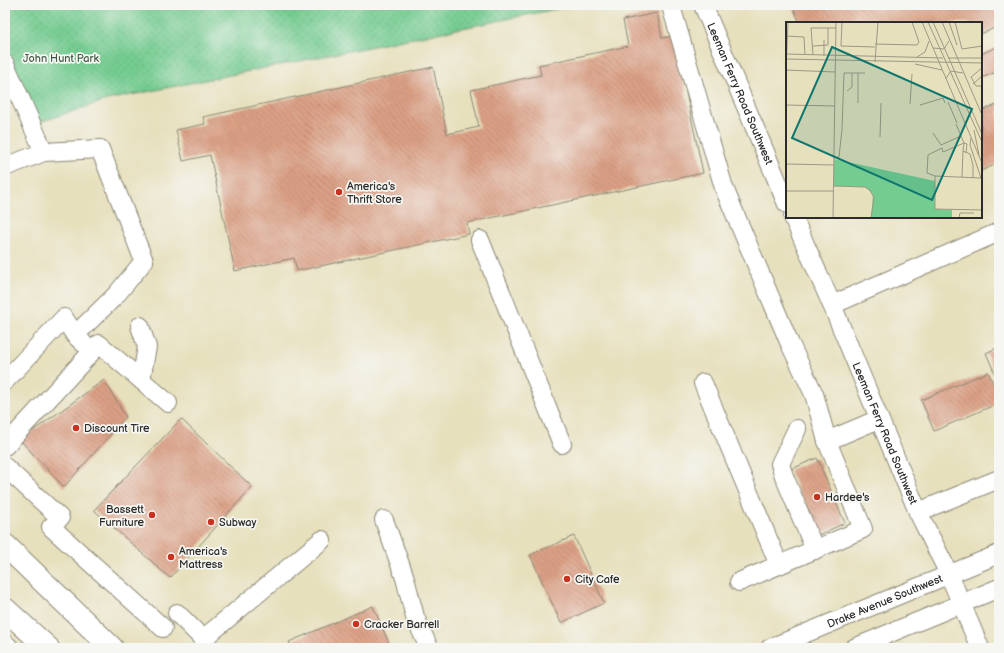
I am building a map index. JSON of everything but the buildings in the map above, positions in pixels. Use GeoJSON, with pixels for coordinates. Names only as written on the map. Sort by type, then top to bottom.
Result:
{"type":"FeatureCollection","features":[{"type":"Feature","properties":{"kind":"main road"},"geometry":{"type":"LineString","coordinates":[[5,545],[112,648]]}},
{"type":"Feature","properties":{"kind":"main road"},"geometry":{"type":"LineString","coordinates":[[5,609],[48,648]]}},
{"type":"Feature","properties":{"kind":"street"},"geometry":{"type":"LineString","coordinates":[[672,5],[671,6],[724,188],[790,344],[814,394],[827,441],[863,529],[739,582]]}},
{"type":"Feature","properties":{"kind":"street","name":"Leeman Ferry Road Southwest"},"geometry":{"type":"LineString","coordinates":[[703,5],[786,202]]}},
{"type":"Feature","properties":{"kind":"street"},"geometry":{"type":"LineString","coordinates":[[5,64],[44,152]]}},
{"type":"Feature","properties":{"kind":"street"},"geometry":{"type":"LineString","coordinates":[[5,167],[44,152],[100,149],[144,261],[108,303],[75,335]]}},
{"type":"Feature","properties":{"kind":"street","name":"Leeman Ferry Road Southwest"},"geometry":{"type":"LineString","coordinates":[[793,218],[832,305],[918,512],[949,574],[980,648]]}},
{"type":"Feature","properties":{"kind":"street"},"geometry":{"type":"LineString","coordinates":[[832,305],[999,232]]}},
{"type":"Feature","properties":{"kind":"street"},"geometry":{"type":"LineString","coordinates":[[480,240],[562,444]]}},
{"type":"Feature","properties":{"kind":"street"},"geometry":{"type":"LineString","coordinates":[[5,381],[64,318],[75,335],[91,352]]}},
{"type":"Feature","properties":{"kind":"street"},"geometry":{"type":"LineString","coordinates":[[140,326],[147,347],[141,380]]}},
{"type":"Feature","properties":{"kind":"street"},"geometry":{"type":"LineString","coordinates":[[5,446],[99,344],[168,403]]}},
{"type":"Feature","properties":{"kind":"street"},"geometry":{"type":"LineString","coordinates":[[703,382],[779,565]]}},
{"type":"Feature","properties":{"kind":"street"},"geometry":{"type":"LineString","coordinates":[[827,441],[879,419]]}},
{"type":"Feature","properties":{"kind":"street"},"geometry":{"type":"LineString","coordinates":[[796,429],[780,464],[814,550]]}},
{"type":"Feature","properties":{"kind":"street"},"geometry":{"type":"LineString","coordinates":[[5,468],[55,523],[163,628]]}},
{"type":"Feature","properties":{"kind":"street"},"geometry":{"type":"LineString","coordinates":[[918,512],[999,479]]}},
{"type":"Feature","properties":{"kind":"street"},"geometry":{"type":"LineString","coordinates":[[384,520],[405,578],[415,617],[429,648]]}},
{"type":"Feature","properties":{"kind":"street"},"geometry":{"type":"LineString","coordinates":[[177,613],[203,639],[322,540]]}},
{"type":"Feature","properties":{"kind":"street","name":"Drake Avenue Southwest"},"geometry":{"type":"LineString","coordinates":[[770,648],[999,554]]}},
{"type":"Feature","properties":{"kind":"street"},"geometry":{"type":"LineString","coordinates":[[854,648],[999,588]]}},
{"type":"Feature","properties":{"kind":"green space","name":"John Hunt Park"},"geometry":{"type":"Polygon","coordinates":[[[5,5],[576,5],[107,100],[31,125],[5,64],[5,5]]]}},
{"type":"Feature","properties":{"kind":"place","name":"America's Thrift Store"},"geometry":{"type":"Point","coordinates":[339,192]}},
{"type":"Feature","properties":{"kind":"place","name":"Discount Tire"},"geometry":{"type":"Point","coordinates":[76,428]}},
{"type":"Feature","properties":{"kind":"place","name":"Hardee's"},"geometry":{"type":"Point","coordinates":[817,497]}},
{"type":"Feature","properties":{"kind":"place","name":"Bassett Furniture"},"geometry":{"type":"Point","coordinates":[152,515]}},
{"type":"Feature","properties":{"kind":"place","name":"Subway"},"geometry":{"type":"Point","coordinates":[211,522]}},
{"type":"Feature","properties":{"kind":"place","name":"America's Mattress"},"geometry":{"type":"Point","coordinates":[171,557]}},
{"type":"Feature","properties":{"kind":"place","name":"City Cafe"},"geometry":{"type":"Point","coordinates":[567,579]}},
{"type":"Feature","properties":{"kind":"place","name":"Cracker Barrell"},"geometry":{"type":"Point","coordinates":[356,624]}}]}
